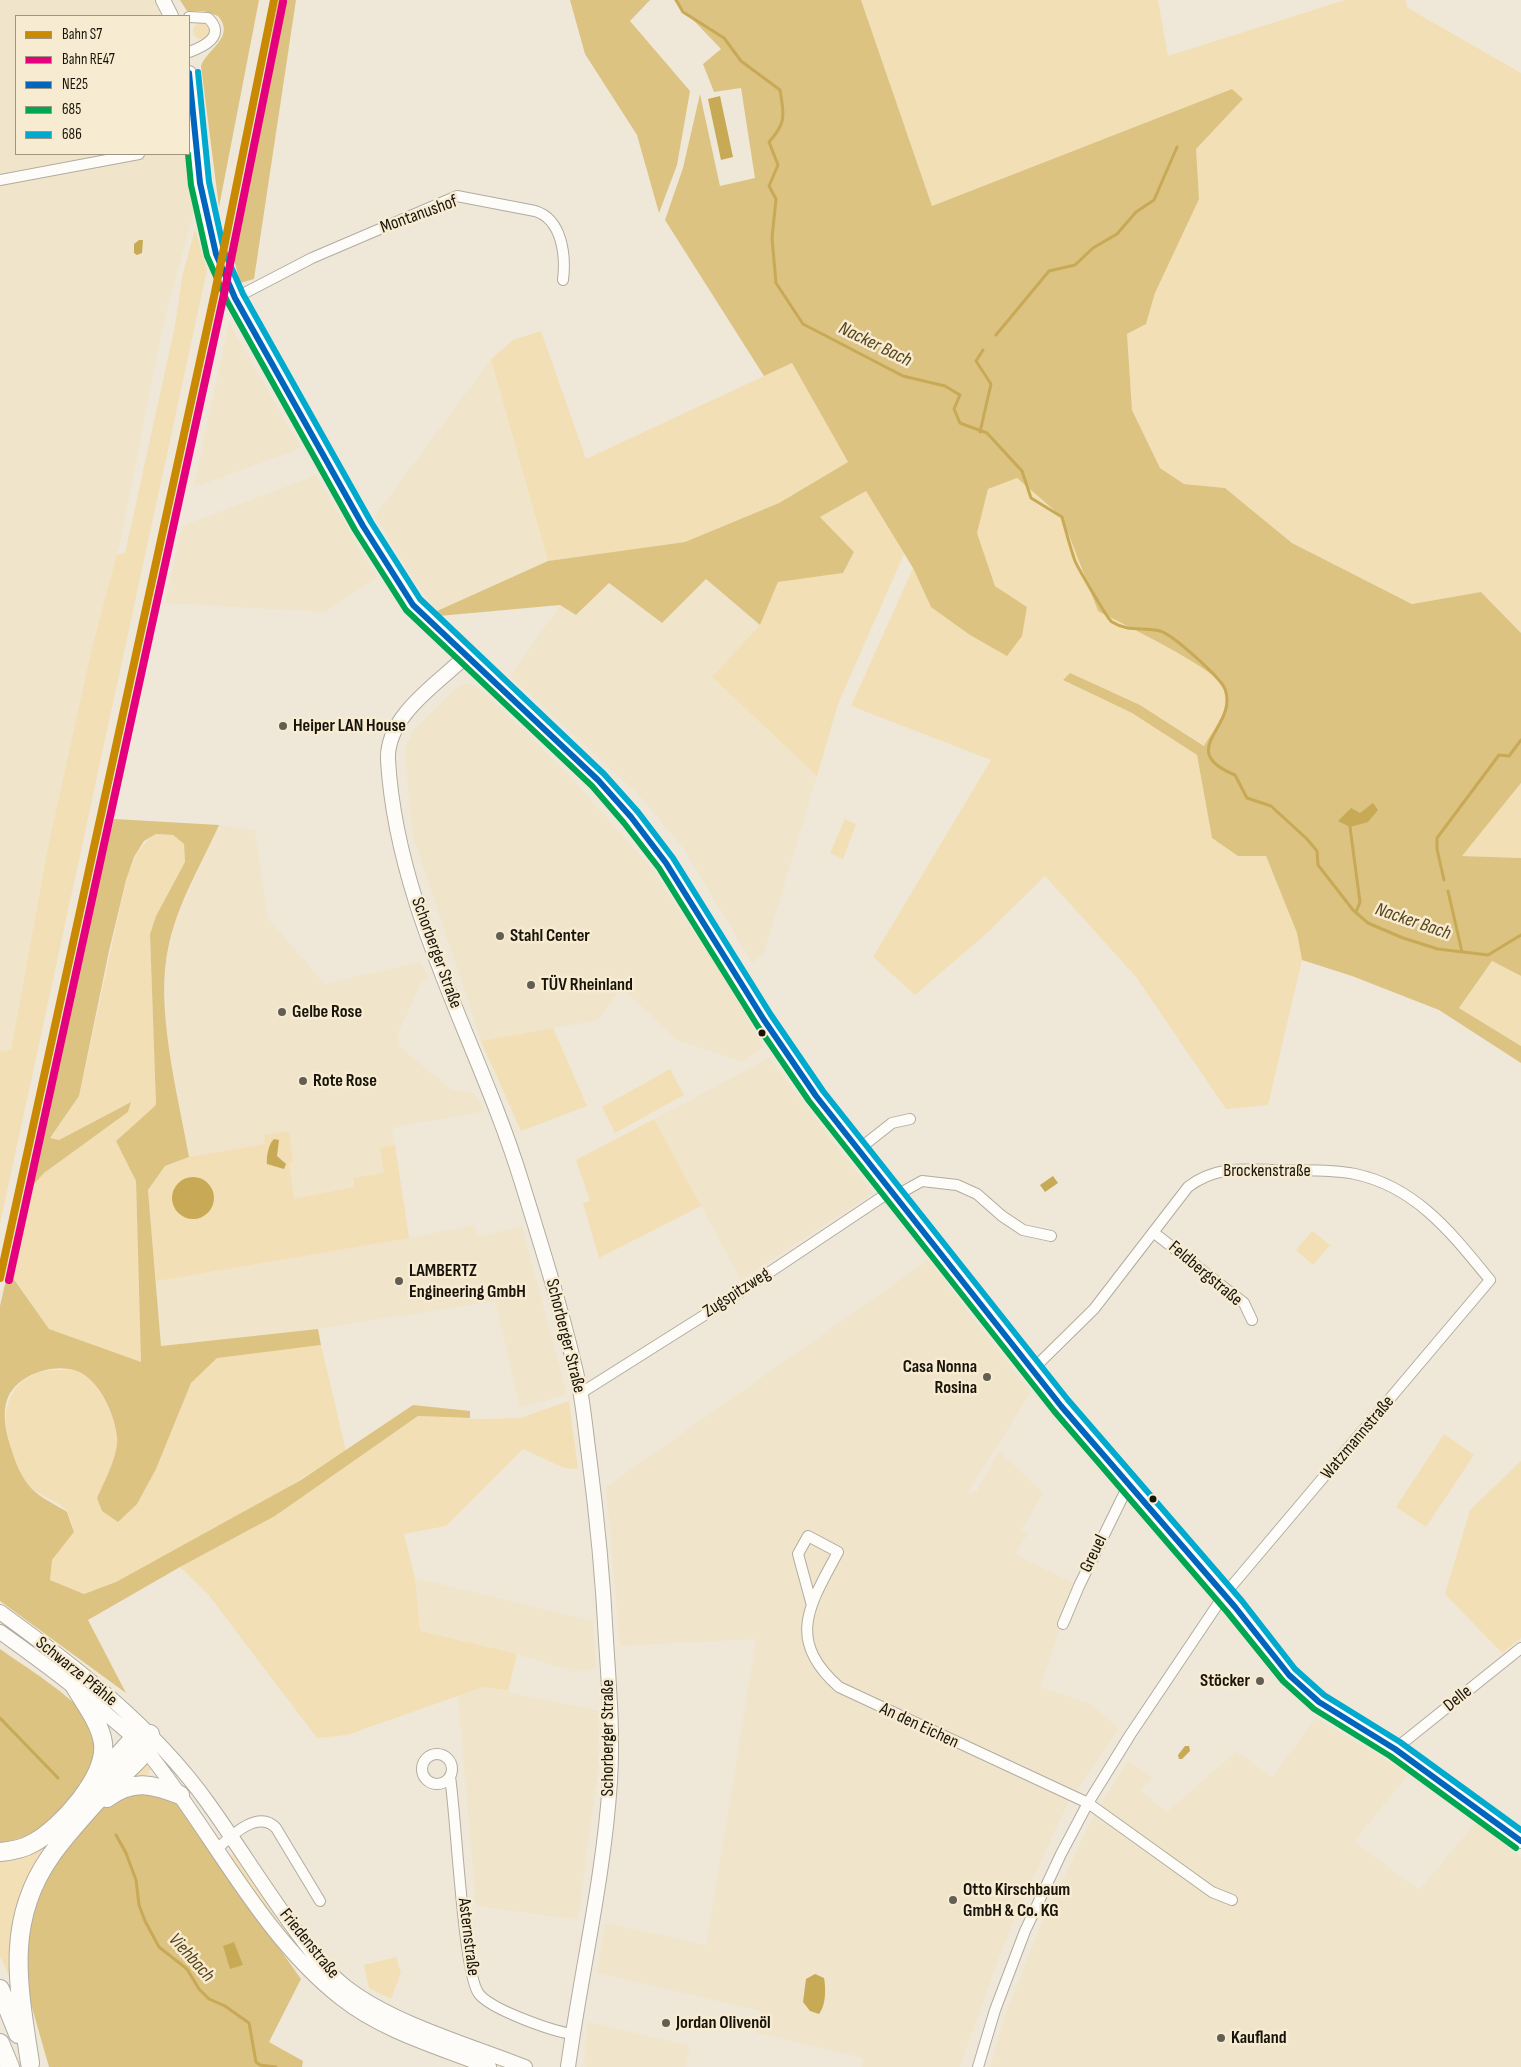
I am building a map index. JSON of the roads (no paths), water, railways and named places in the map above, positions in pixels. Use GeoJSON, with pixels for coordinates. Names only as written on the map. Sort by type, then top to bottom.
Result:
{"type":"FeatureCollection","features":[{"type":"Feature","properties":{"kind":"highway"},"geometry":{"type":"LineString","coordinates":[[74,1685],[94,1717],[103,1742],[101,1762],[89,1788]]}},
{"type":"Feature","properties":{"kind":"highway"},"geometry":{"type":"LineString","coordinates":[[0,1852],[22,1848],[39,1840],[53,1828],[89,1788],[143,1740]]}},
{"type":"Feature","properties":{"kind":"highway"},"geometry":{"type":"LineString","coordinates":[[31,2065],[18,1977],[18,1945],[23,1916],[42,1870],[59,1845],[85,1815],[143,1740]]}},
{"type":"Feature","properties":{"kind":"highway"},"geometry":{"type":"LineString","coordinates":[[85,1815],[113,1794],[134,1784],[154,1786],[180,1795]]}},
{"type":"Feature","properties":{"kind":"highway"},"geometry":{"type":"LineString","coordinates":[[0,1989],[31,2065]]}},
{"type":"Feature","properties":{"kind":"highway"},"geometry":{"type":"LineString","coordinates":[[0,2043],[10,2067]]}},
{"type":"Feature","properties":{"kind":"main road"},"geometry":{"type":"LineString","coordinates":[[163,0],[170,15]]}},
{"type":"Feature","properties":{"kind":"main road"},"geometry":{"type":"LineString","coordinates":[[190,92],[193,148],[207,219],[216,254],[235,298],[401,589],[413,605],[465,657],[598,780],[630,817],[666,863],[789,1058],[816,1096],[1032,1370],[1128,1486],[1224,1595],[1301,1687],[1319,1702],[1395,1749],[1521,1841]]}},
{"type":"Feature","properties":{"kind":"main road","name":"Schorberger Straße"},"geometry":{"type":"LineString","coordinates":[[465,657],[406,713],[396,729],[388,756],[403,854],[420,912],[437,964],[509,1140],[554,1290],[581,1393],[603,1587],[612,1720],[610,1780],[604,1838],[568,2067]]}},
{"type":"Feature","properties":{"kind":"main road","name":"Schwarze Pfähle"},"geometry":{"type":"LineString","coordinates":[[0,1612],[62,1656],[143,1740]]}},
{"type":"Feature","properties":{"kind":"main road","name":"Schwarze Pfähle"},"geometry":{"type":"LineString","coordinates":[[0,1632],[74,1685],[143,1740]]}},
{"type":"Feature","properties":{"kind":"main road","name":"Friedenstraße"},"geometry":{"type":"LineString","coordinates":[[143,1740],[274,1930],[307,1967],[340,1998],[357,2010],[389,2027],[488,2067]]}},
{"type":"Feature","properties":{"kind":"main road","name":"Friedenstraße"},"geometry":{"type":"LineString","coordinates":[[143,1740],[207,1802],[321,1965],[345,1986],[364,2000],[394,2015],[524,2067]]}},
{"type":"Feature","properties":{"kind":"street"},"geometry":{"type":"LineString","coordinates":[[190,17],[208,18],[214,30],[210,42],[204,47],[190,52]]}},
{"type":"Feature","properties":{"kind":"street"},"geometry":{"type":"LineString","coordinates":[[0,180],[134,155]]}},
{"type":"Feature","properties":{"kind":"street","name":"Montanushof"},"geometry":{"type":"LineString","coordinates":[[235,298],[312,258],[456,196],[535,211],[547,216],[553,223],[562,245],[565,260],[563,280]]}},
{"type":"Feature","properties":{"kind":"street"},"geometry":{"type":"LineString","coordinates":[[858,1149],[892,1123],[910,1119]]}},
{"type":"Feature","properties":{"kind":"street","name":"Brockenstraße"},"geometry":{"type":"LineString","coordinates":[[1032,1370],[1094,1309],[1188,1187],[1216,1171],[1227,1169],[1354,1174],[1388,1185],[1422,1205],[1440,1221],[1490,1280]]}},
{"type":"Feature","properties":{"kind":"street","name":"Zugspitzweg"},"geometry":{"type":"LineString","coordinates":[[581,1393],[893,1193],[922,1181],[957,1185],[977,1194],[1002,1216],[1023,1230],[1051,1236]]}},
{"type":"Feature","properties":{"kind":"street","name":"Feldbergstraße"},"geometry":{"type":"LineString","coordinates":[[1153,1232],[1244,1303],[1252,1320]]}},
{"type":"Feature","properties":{"kind":"street","name":"Watzmannstraße"},"geometry":{"type":"LineString","coordinates":[[1224,1595],[1490,1280]]}},
{"type":"Feature","properties":{"kind":"street","name":"Greuel"},"geometry":{"type":"LineString","coordinates":[[1063,1624],[1079,1586],[1128,1486]]}},
{"type":"Feature","properties":{"kind":"street","name":"An den Eichen"},"geometry":{"type":"LineString","coordinates":[[811,1602],[798,1554],[808,1536],[838,1552],[811,1602],[807,1618],[809,1642],[822,1670],[839,1687],[1088,1803],[1212,1892],[1232,1900]]}},
{"type":"Feature","properties":{"kind":"street"},"geometry":{"type":"LineString","coordinates":[[978,2067],[995,2010],[1024,1931],[1060,1854],[1088,1803],[1130,1734],[1224,1595]]}},
{"type":"Feature","properties":{"kind":"street","name":"Delle"},"geometry":{"type":"LineString","coordinates":[[1395,1749],[1521,1648]]}},
{"type":"Feature","properties":{"kind":"street","name":"Asternstraße"},"geometry":{"type":"LineString","coordinates":[[450,1777],[467,1941],[472,1976],[477,1992],[486,2000],[505,2010],[535,2023],[572,2034]]}},
{"type":"Feature","properties":{"kind":"street","name":"Friedenstraße"},"geometry":{"type":"LineString","coordinates":[[218,1848],[230,1837],[254,1823],[266,1822],[272,1824],[320,1900]]}},
{"type":"Feature","properties":{"kind":"waterway","name":"Nacker Bach"},"geometry":{"type":"LineString","coordinates":[[676,0],[683,12],[724,38],[741,61],[780,90],[783,118],[779,129],[769,142],[778,165],[769,186],[776,199],[772,238],[776,283],[803,324],[903,376],[945,386],[960,395],[954,409],[960,423],[987,433],[1022,471],[1031,498],[1062,517],[1075,561],[1109,619],[1124,627],[1154,630],[1166,634],[1195,657],[1221,683],[1225,689],[1227,703],[1224,715],[1212,737],[1209,747],[1210,756],[1218,766],[1235,775],[1247,798],[1271,806],[1307,839],[1317,851],[1318,865],[1353,910],[1368,923],[1403,938],[1438,949],[1488,955],[1521,935]]}},
{"type":"Feature","properties":{"kind":"waterway"},"geometry":{"type":"LineString","coordinates":[[996,335],[1049,271],[1075,265],[1093,248],[1117,234],[1136,212],[1154,200],[1177,147]]}},
{"type":"Feature","properties":{"kind":"waterway"},"geometry":{"type":"LineString","coordinates":[[980,432],[991,384],[976,361],[983,350]]}},
{"type":"Feature","properties":{"kind":"waterway"},"geometry":{"type":"LineString","coordinates":[[1444,880],[1437,849],[1437,838],[1499,755],[1509,756],[1521,740]]}},
{"type":"Feature","properties":{"kind":"waterway"},"geometry":{"type":"LineString","coordinates":[[1350,827],[1360,902],[1356,912]]}},
{"type":"Feature","properties":{"kind":"waterway"},"geometry":{"type":"LineString","coordinates":[[1448,891],[1462,952]]}},
{"type":"Feature","properties":{"kind":"waterway","name":"Viehbach"},"geometry":{"type":"LineString","coordinates":[[0,1718],[58,1778]]}},
{"type":"Feature","properties":{"kind":"waterway","name":"Viehbach"},"geometry":{"type":"LineString","coordinates":[[116,1835],[126,1853],[136,1880],[139,1905],[145,1921],[159,1947],[187,1969],[199,1989],[209,1999],[225,2006],[249,2023],[256,2062],[260,2065],[276,2067]]}},
{"type":"Feature","properties":{"kind":"rail line","name":"S7"},"geometry":{"type":"LineString","coordinates":[[0,1278],[215,292],[274,0]]}},
{"type":"Feature","properties":{"kind":"rail line","name":"RE47"},"geometry":{"type":"LineString","coordinates":[[9,1280],[224,294],[283,2]]}},
{"type":"Feature","properties":{"kind":"place","name":"Heiper LAN House"},"geometry":{"type":"Point","coordinates":[283,726]}},
{"type":"Feature","properties":{"kind":"place","name":"Stahl Center"},"geometry":{"type":"Point","coordinates":[500,936]}},
{"type":"Feature","properties":{"kind":"place","name":"TÜV Rheinland"},"geometry":{"type":"Point","coordinates":[531,985]}},
{"type":"Feature","properties":{"kind":"place","name":"Gelbe Rose"},"geometry":{"type":"Point","coordinates":[282,1012]}},
{"type":"Feature","properties":{"kind":"place","name":"Rote Rose"},"geometry":{"type":"Point","coordinates":[303,1081]}},
{"type":"Feature","properties":{"kind":"place","name":"LAMBERTZ Engineering GmbH"},"geometry":{"type":"Point","coordinates":[399,1281]}},
{"type":"Feature","properties":{"kind":"place","name":"Casa Nonna Rosina"},"geometry":{"type":"Point","coordinates":[987,1377]}},
{"type":"Feature","properties":{"kind":"place","name":"Stöcker"},"geometry":{"type":"Point","coordinates":[1260,1681]}},
{"type":"Feature","properties":{"kind":"place","name":"Otto Kirschbaum GmbH & Co. KG"},"geometry":{"type":"Point","coordinates":[953,1900]}},
{"type":"Feature","properties":{"kind":"place","name":"Jordan Olivenöl"},"geometry":{"type":"Point","coordinates":[666,2023]}},
{"type":"Feature","properties":{"kind":"place","name":"Kaufland"},"geometry":{"type":"Point","coordinates":[1221,2038]}}]}
